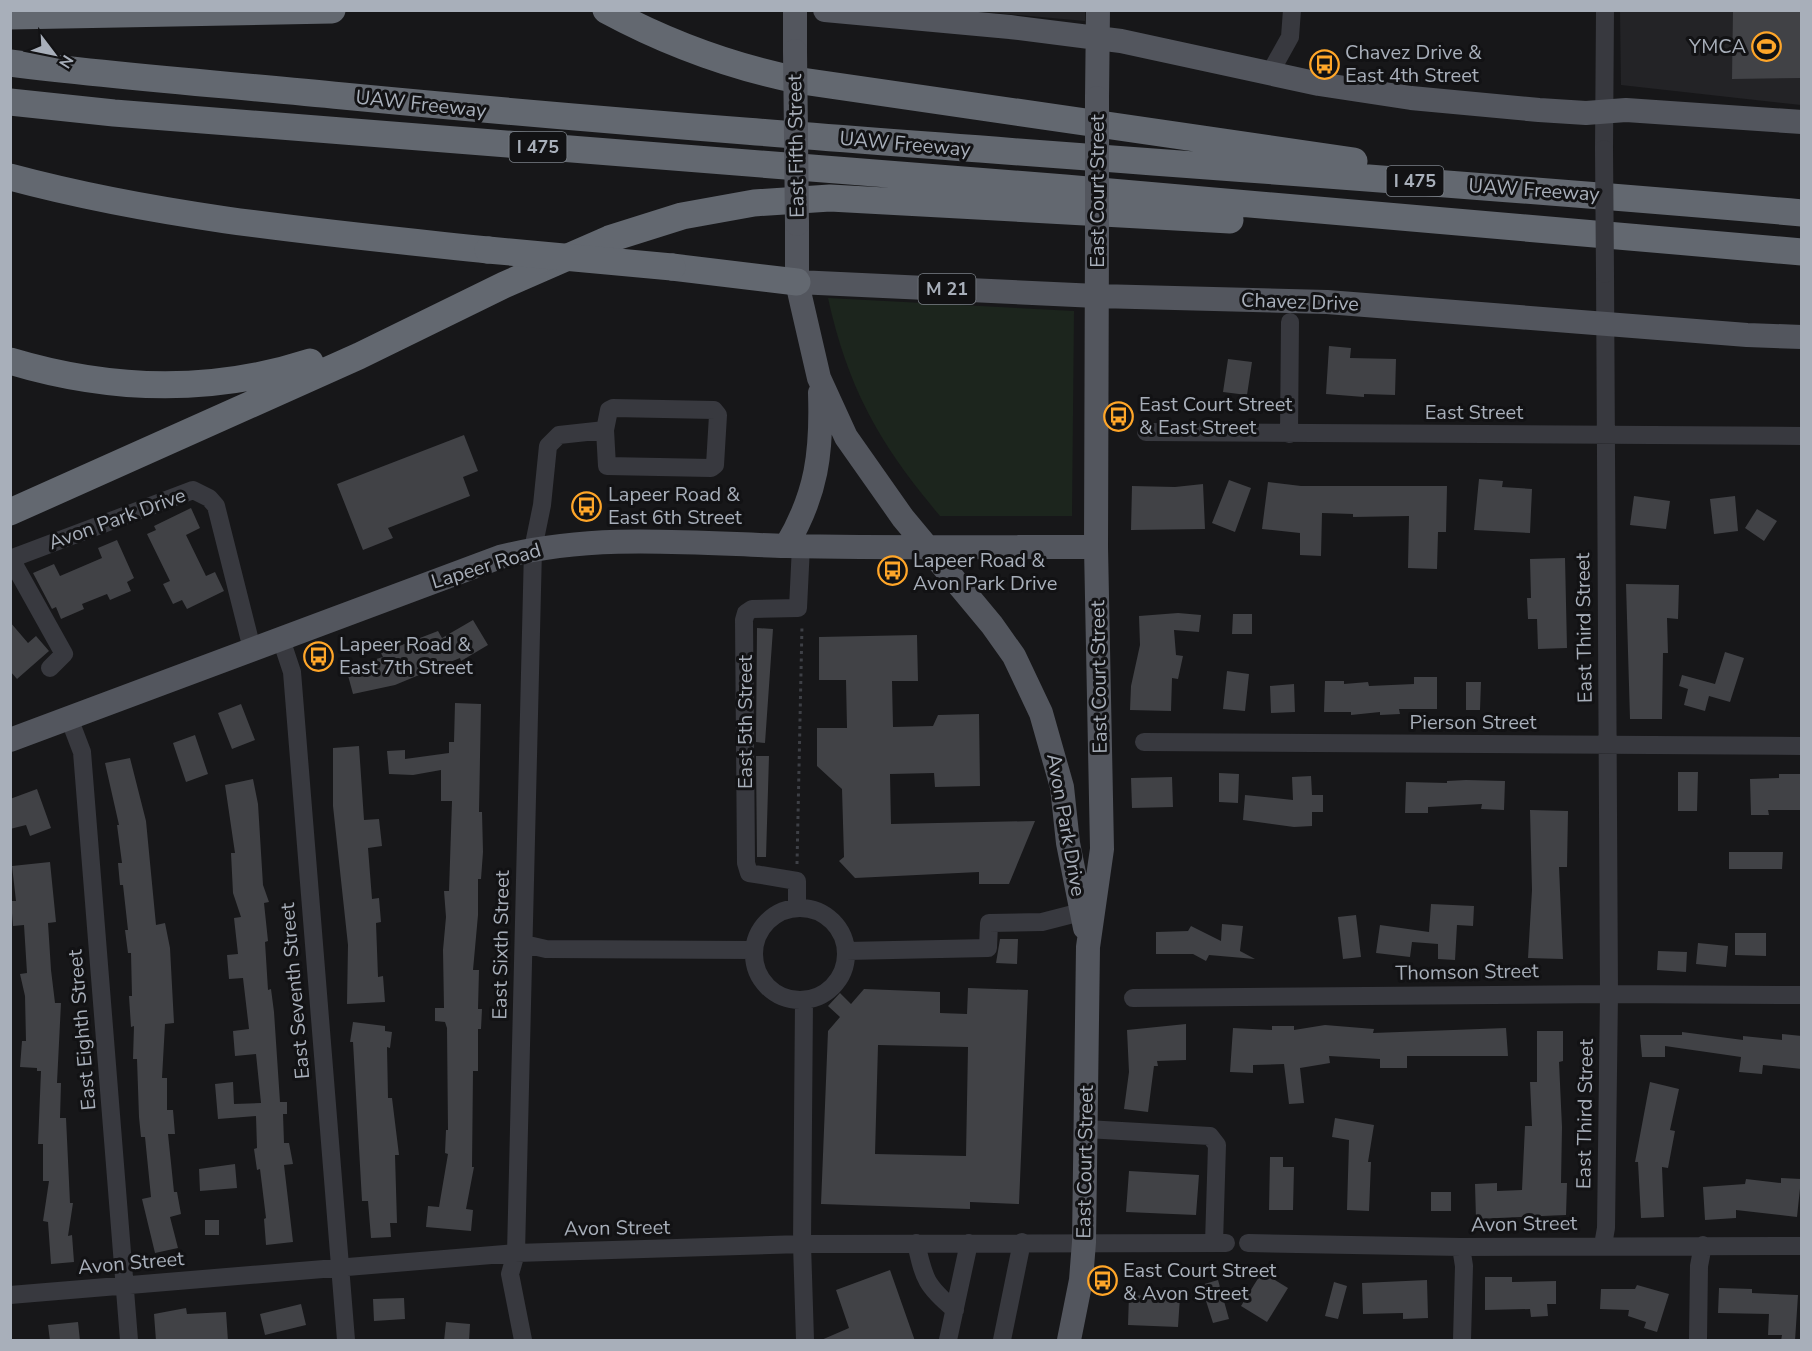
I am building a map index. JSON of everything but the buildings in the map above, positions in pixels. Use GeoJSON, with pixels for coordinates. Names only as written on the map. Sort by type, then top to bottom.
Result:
{"type":"FeatureCollection","features":[{"type":"Feature","properties":{"kind":"highway"},"geometry":{"type":"LineString","coordinates":[[10,16],[332,10]]}},
{"type":"Feature","properties":{"kind":"highway"},"geometry":{"type":"LineString","coordinates":[[606,10],[656,36],[709,57],[802,81],[1566,192]]}},
{"type":"Feature","properties":{"kind":"highway","name":"UAW Freeway"},"geometry":{"type":"LineString","coordinates":[[10,63],[494,111],[1028,154],[1566,192],[1802,213]]}},
{"type":"Feature","properties":{"kind":"highway","name":"UAW Freeway"},"geometry":{"type":"LineString","coordinates":[[10,102],[126,114],[1065,188],[1802,252]]}},
{"type":"Feature","properties":{"kind":"highway"},"geometry":{"type":"LineString","coordinates":[[10,177],[172,213],[326,234],[672,267],[797,282]]}},
{"type":"Feature","properties":{"kind":"highway"},"geometry":{"type":"LineString","coordinates":[[10,361],[81,380],[120,384],[158,386],[242,380],[277,372],[327,356],[504,285],[609,239],[646,226],[719,208],[789,199],[864,198],[1225,220],[1501,227]]}},
{"type":"Feature","properties":{"kind":"highway"},"geometry":{"type":"LineString","coordinates":[[10,512],[359,356],[504,285]]}},
{"type":"Feature","properties":{"kind":"main road","name":"East Fifth Street"},"geometry":{"type":"LineString","coordinates":[[795,10],[797,282]]}},
{"type":"Feature","properties":{"kind":"main road"},"geometry":{"type":"LineString","coordinates":[[825,10],[1098,38],[1349,89],[1411,98],[1539,110],[1626,110],[1802,122]]}},
{"type":"Feature","properties":{"kind":"main road","name":"East Court Street"},"geometry":{"type":"LineString","coordinates":[[1069,1341],[1081,1281],[1084,1242],[1088,947],[1102,849],[1096,548],[1098,10]]}},
{"type":"Feature","properties":{"kind":"main road"},"geometry":{"type":"LineString","coordinates":[[794,546],[816,476],[822,433],[819,378],[797,282]]}},
{"type":"Feature","properties":{"kind":"main road","name":"Chavez Drive"},"geometry":{"type":"LineString","coordinates":[[797,282],[1097,296],[1327,302],[1802,337]]}},
{"type":"Feature","properties":{"kind":"main road","name":"Avon Park Drive"},"geometry":{"type":"LineString","coordinates":[[819,378],[846,437],[865,468],[927,548],[992,625],[1014,656],[1029,686],[1050,741],[1062,787],[1066,824],[1088,947]]}},
{"type":"Feature","properties":{"kind":"main road","name":"Lapeer Road"},"geometry":{"type":"LineString","coordinates":[[10,740],[500,557],[533,549],[617,541],[927,548],[1096,548]]}},
{"type":"Feature","properties":{"kind":"main road"},"geometry":{"type":"LineString","coordinates":[[1066,824],[1101,823]]}},
{"type":"Feature","properties":{"kind":"street"},"geometry":{"type":"LineString","coordinates":[[1270,73],[1290,37],[1292,10]]}},
{"type":"Feature","properties":{"kind":"street","name":"East Third Street"},"geometry":{"type":"LineString","coordinates":[[1603,1245],[1606,1228],[1609,993],[1604,436],[1605,10]]}},
{"type":"Feature","properties":{"kind":"street"},"geometry":{"type":"LineString","coordinates":[[1289,434],[1290,322]]}},
{"type":"Feature","properties":{"kind":"street"},"geometry":{"type":"LineString","coordinates":[[613,408],[714,410],[718,415],[715,465],[711,468],[610,467],[606,463],[605,430],[609,410],[613,408]]}},
{"type":"Feature","properties":{"kind":"street","name":"East Sixth Street"},"geometry":{"type":"LineString","coordinates":[[523,1341],[510,1274],[516,1253],[533,549],[551,442],[559,435],[605,430]]}},
{"type":"Feature","properties":{"kind":"street","name":"East Street"},"geometry":{"type":"LineString","coordinates":[[1146,432],[1802,436]]}},
{"type":"Feature","properties":{"kind":"street","name":"Avon Park Drive"},"geometry":{"type":"LineString","coordinates":[[11,559],[193,490],[209,498],[216,506],[252,649]]}},
{"type":"Feature","properties":{"kind":"street"},"geometry":{"type":"LineString","coordinates":[[794,546],[798,608]]}},
{"type":"Feature","properties":{"kind":"street"},"geometry":{"type":"LineString","coordinates":[[11,559],[64,654],[50,668]]}},
{"type":"Feature","properties":{"kind":"street","name":"East 5th Street"},"geometry":{"type":"LineString","coordinates":[[797,881],[749,873],[746,862],[744,620],[746,613],[752,609],[798,608]]}},
{"type":"Feature","properties":{"kind":"street","name":"East Seventh Street"},"geometry":{"type":"LineString","coordinates":[[281,639],[292,672],[346,1341]]}},
{"type":"Feature","properties":{"kind":"street","name":"East Eighth Street"},"geometry":{"type":"LineString","coordinates":[[69,718],[82,752],[129,1341]]}},
{"type":"Feature","properties":{"kind":"street","name":"Pierson Street"},"geometry":{"type":"LineString","coordinates":[[1144,742],[1802,746]]}},
{"type":"Feature","properties":{"kind":"street"},"geometry":{"type":"LineString","coordinates":[[797,881],[797,907]]}},
{"type":"Feature","properties":{"kind":"street"},"geometry":{"type":"LineString","coordinates":[[797,907],[821,912],[827,917],[839,928],[846,951],[842,974],[826,993],[804,1001],[780,997],[761,981],[753,957],[758,933],[774,915],[797,907]]}},
{"type":"Feature","properties":{"kind":"street"},"geometry":{"type":"LineString","coordinates":[[846,951],[988,948],[989,923],[1042,922],[1082,912]]}},
{"type":"Feature","properties":{"kind":"street"},"geometry":{"type":"LineString","coordinates":[[524,944],[546,949],[754,950]]}},
{"type":"Feature","properties":{"kind":"street","name":"Thomson Street"},"geometry":{"type":"LineString","coordinates":[[1133,998],[1609,993],[1802,995]]}},
{"type":"Feature","properties":{"kind":"street"},"geometry":{"type":"LineString","coordinates":[[804,1001],[802,1244],[805,1341]]}},
{"type":"Feature","properties":{"kind":"street","name":"Avon Street"},"geometry":{"type":"LineString","coordinates":[[10,1295],[516,1253],[802,1244],[1220,1243],[1217,1144],[1210,1136],[1086,1129]]}},
{"type":"Feature","properties":{"kind":"street"},"geometry":{"type":"LineString","coordinates":[[1002,1341],[1022,1242]]}},
{"type":"Feature","properties":{"kind":"street"},"geometry":{"type":"LineString","coordinates":[[916,1243],[922,1272],[932,1291],[955,1310]]}},
{"type":"Feature","properties":{"kind":"street"},"geometry":{"type":"LineString","coordinates":[[948,1341],[969,1243]]}},
{"type":"Feature","properties":{"kind":"street","name":"Avon Street"},"geometry":{"type":"LineString","coordinates":[[1248,1244],[1461,1247],[1802,1246]]}},
{"type":"Feature","properties":{"kind":"street"},"geometry":{"type":"LineString","coordinates":[[1698,1341],[1699,1266],[1703,1245]]}},
{"type":"Feature","properties":{"kind":"street"},"geometry":{"type":"LineString","coordinates":[[1461,1247],[1464,1266],[1462,1341]]}},
{"type":"Feature","properties":{"kind":"path"},"geometry":{"type":"LineString","coordinates":[[797,881],[801,625],[798,608]]}},
{"type":"Feature","properties":{"kind":"shaded area"},"geometry":{"type":"Polygon","coordinates":[[[973,11],[1085,11],[1085,21],[973,11]]]}},
{"type":"Feature","properties":{"kind":"shaded area"},"geometry":{"type":"Polygon","coordinates":[[[1620,11],[1801,11],[1801,105],[1621,85],[1620,11]]]}},
{"type":"Feature","properties":{"kind":"shaded area"},"geometry":{"type":"Polygon","coordinates":[[[828,298],[1074,311],[1072,516],[940,516],[900,465],[869,414],[846,360],[828,298]]]}},
{"type":"Feature","properties":{"kind":"place","name":"YMCA"},"geometry":{"type":"Point","coordinates":[1767,46]}},
{"type":"Feature","properties":{"kind":"place","name":"Chavez Drive & East 4th Street"},"geometry":{"type":"Point","coordinates":[1324,64]}},
{"type":"Feature","properties":{"kind":"place","name":"East Court Street & East Street"},"geometry":{"type":"Point","coordinates":[1118,416]}},
{"type":"Feature","properties":{"kind":"place","name":"Lapeer Road & East 6th Street"},"geometry":{"type":"Point","coordinates":[587,506]}},
{"type":"Feature","properties":{"kind":"place","name":"Lapeer Road & Avon Park Drive"},"geometry":{"type":"Point","coordinates":[892,571]}},
{"type":"Feature","properties":{"kind":"place","name":"Lapeer Road & East 7th Street"},"geometry":{"type":"Point","coordinates":[318,656]}},
{"type":"Feature","properties":{"kind":"place","name":"East Court Street & Avon Street"},"geometry":{"type":"Point","coordinates":[1102,1281]}}]}
